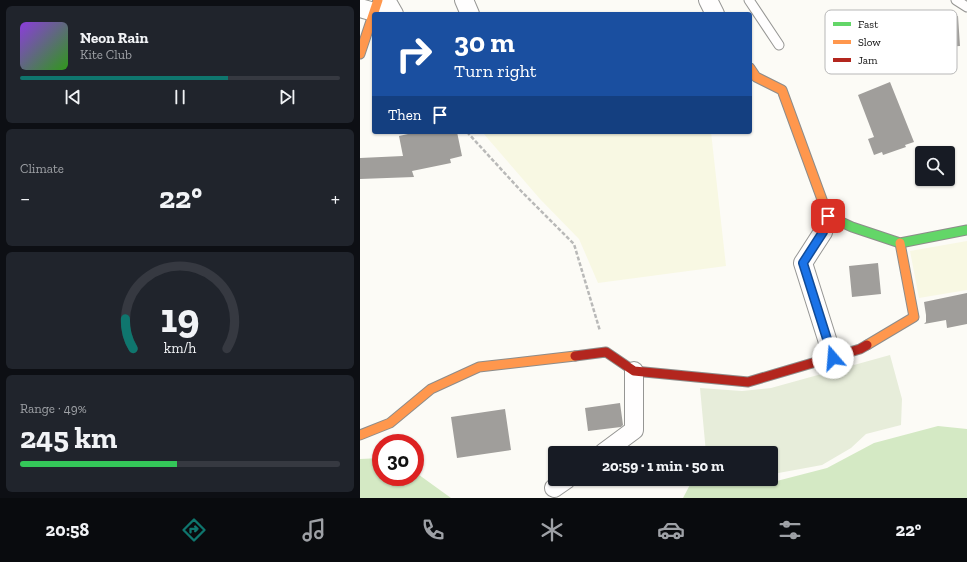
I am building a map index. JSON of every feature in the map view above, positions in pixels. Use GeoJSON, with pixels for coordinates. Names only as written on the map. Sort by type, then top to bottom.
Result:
{"type":"FeatureCollection","features":[{"type":"Feature","properties":{"kind":"street"},"geometry":{"type":"LineString","coordinates":[[464,0],[469,12]]}},
{"type":"Feature","properties":{"kind":"street"},"geometry":{"type":"LineString","coordinates":[[708,0],[713,12]]}},
{"type":"Feature","properties":{"kind":"street"},"geometry":{"type":"LineString","coordinates":[[375,5],[390,12]]}},
{"type":"Feature","properties":{"kind":"street"},"geometry":{"type":"LineString","coordinates":[[360,54],[372,15]]}},
{"type":"Feature","properties":{"kind":"street"},"geometry":{"type":"LineString","coordinates":[[752,71],[756,77],[782,90],[828,216],[823,232],[803,263],[833,358]]}},
{"type":"Feature","properties":{"kind":"street"},"geometry":{"type":"LineString","coordinates":[[828,216],[852,227],[900,243],[967,230]]}},
{"type":"Feature","properties":{"kind":"street"},"geometry":{"type":"LineString","coordinates":[[360,435],[390,423],[431,388],[479,367],[606,352],[634,371],[748,382],[860,349],[914,317],[900,243]]}},
{"type":"Feature","properties":{"kind":"street"},"geometry":{"type":"LineString","coordinates":[[612,446],[634,430],[634,371]]}},
{"type":"Feature","properties":{"kind":"lane"},"geometry":{"type":"LineString","coordinates":[[749,0],[779,45]]}},
{"type":"Feature","properties":{"kind":"lane"},"geometry":{"type":"LineString","coordinates":[[956,0],[967,7]]}},
{"type":"Feature","properties":{"kind":"path"},"geometry":{"type":"LineString","coordinates":[[470,134],[522,192],[574,244],[606,352]]}},
{"type":"Feature","properties":{"kind":"green space"},"geometry":{"type":"Polygon","coordinates":[[[484,134],[711,134],[726,266],[598,283],[579,239],[540,199],[484,134]]]}},
{"type":"Feature","properties":{"kind":"green space"},"geometry":{"type":"Polygon","coordinates":[[[967,241],[967,290],[919,298],[910,251],[967,241]]]}},
{"type":"Feature","properties":{"kind":"green space"},"geometry":{"type":"Polygon","coordinates":[[[890,355],[902,399],[901,425],[866,434],[851,448],[822,465],[778,473],[778,446],[705,446],[700,388],[742,391],[771,388],[890,355]]]}},
{"type":"Feature","properties":{"kind":"green space"},"geometry":{"type":"Polygon","coordinates":[[[938,426],[967,429],[967,498],[683,498],[689,486],[778,486],[778,481],[827,468],[874,443],[938,426]]]}},
{"type":"Feature","properties":{"kind":"green space"},"geometry":{"type":"Polygon","coordinates":[[[372,458],[372,486],[424,486],[424,478],[451,498],[360,498],[360,459],[372,458]]]}},
{"type":"Feature","properties":{"kind":"building"},"geometry":{"type":"Polygon","coordinates":[[[957,16],[960,46],[957,46],[957,16]]]}},
{"type":"Feature","properties":{"kind":"building"},"geometry":{"type":"Polygon","coordinates":[[[890,82],[914,142],[905,145],[906,147],[883,155],[882,152],[874,155],[868,139],[874,137],[858,95],[890,82]]]}},
{"type":"Feature","properties":{"kind":"building"},"geometry":{"type":"Polygon","coordinates":[[[408,134],[457,134],[462,156],[450,159],[451,163],[412,171],[414,177],[360,179],[360,158],[403,156],[399,136],[408,134]]]}},
{"type":"Feature","properties":{"kind":"building"},"geometry":{"type":"Polygon","coordinates":[[[878,263],[881,294],[852,297],[849,266],[878,263]]]}},
{"type":"Feature","properties":{"kind":"building"},"geometry":{"type":"Polygon","coordinates":[[[967,293],[967,324],[947,328],[946,320],[924,324],[926,322],[926,315],[924,302],[967,293]]]}},
{"type":"Feature","properties":{"kind":"building"},"geometry":{"type":"Polygon","coordinates":[[[620,403],[623,425],[621,427],[588,431],[585,408],[620,403]]]}},
{"type":"Feature","properties":{"kind":"building"},"geometry":{"type":"Polygon","coordinates":[[[505,409],[511,450],[457,458],[451,417],[505,409]]]}},
{"type":"Feature","properties":{"kind":"traffic: fast"},"geometry":{"type":"LineString","coordinates":[[839,221],[852,227],[900,243],[967,230]]}},
{"type":"Feature","properties":{"kind":"traffic: slow"},"geometry":{"type":"LineString","coordinates":[[374,12],[378,0]]}},
{"type":"Feature","properties":{"kind":"traffic: slow"},"geometry":{"type":"LineString","coordinates":[[360,54],[372,18]]}},
{"type":"Feature","properties":{"kind":"traffic: slow"},"geometry":{"type":"LineString","coordinates":[[752,71],[756,77],[782,90],[828,216],[839,221]]}},
{"type":"Feature","properties":{"kind":"traffic: slow"},"geometry":{"type":"LineString","coordinates":[[867,345],[914,317],[900,243]]}},
{"type":"Feature","properties":{"kind":"traffic: slow"},"geometry":{"type":"LineString","coordinates":[[360,435],[390,423],[431,389],[479,367],[575,356]]}},
{"type":"Feature","properties":{"kind":"traffic: jam"},"geometry":{"type":"LineString","coordinates":[[575,356],[606,352],[634,371],[748,382],[860,349],[867,345]]}},
{"type":"Feature","properties":{"kind":"route"},"geometry":{"type":"LineString","coordinates":[[828,216],[823,232],[803,263],[833,358]]}}]}
